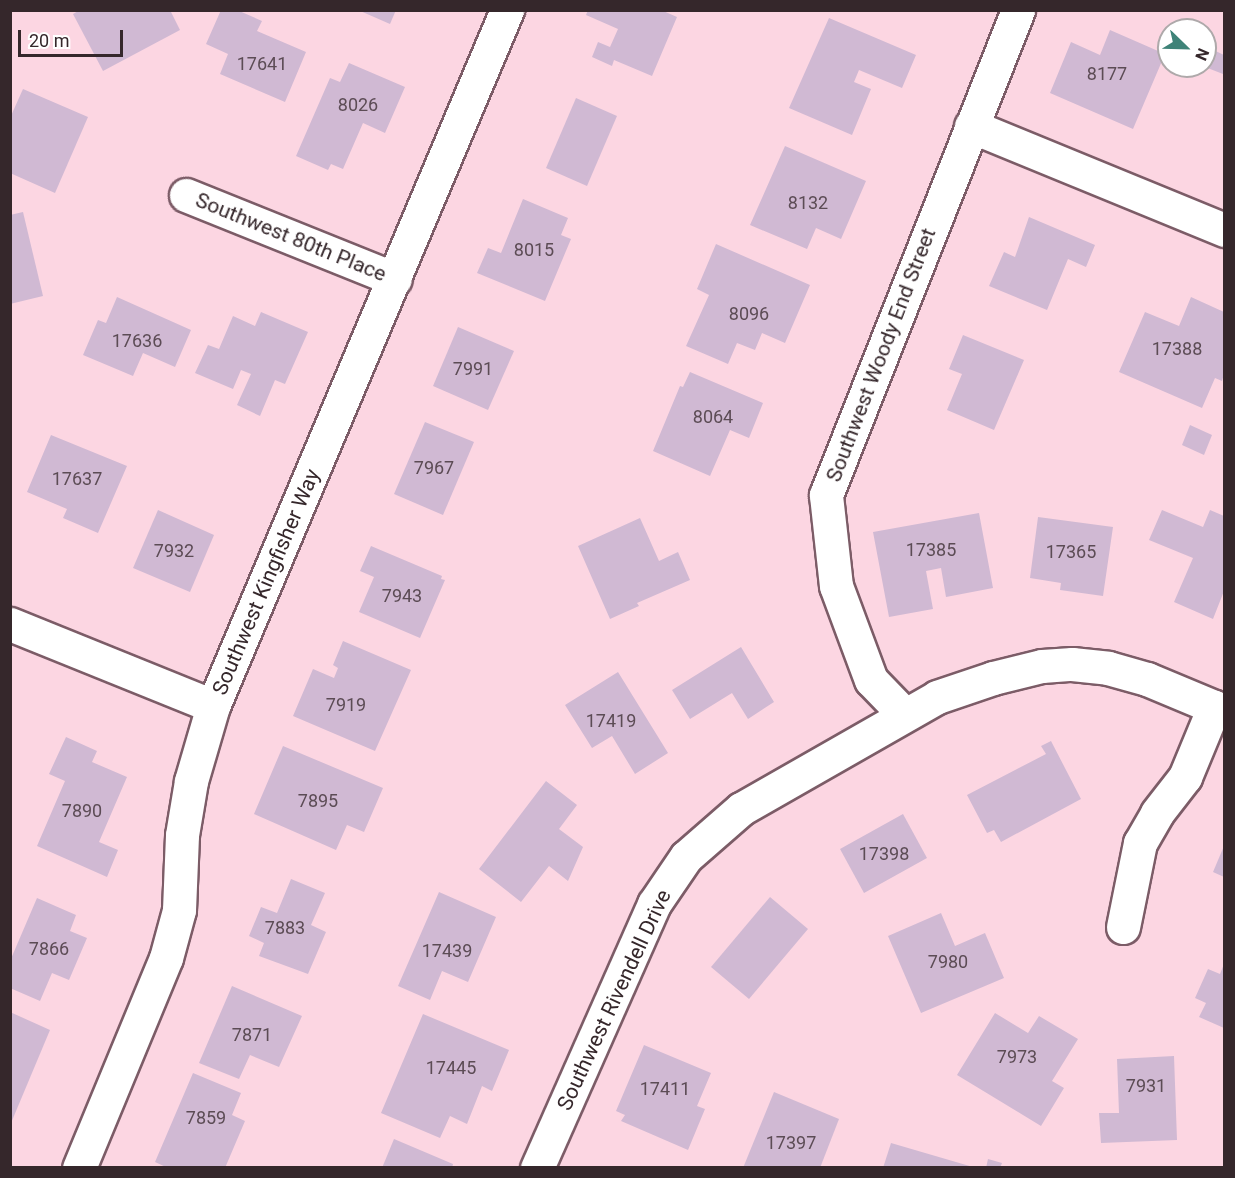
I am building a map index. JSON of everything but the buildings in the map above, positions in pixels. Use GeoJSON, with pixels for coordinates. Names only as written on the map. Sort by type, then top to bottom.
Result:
{"type":"FeatureCollection","features":[{"type":"Feature","properties":{"kind":"street","name":"Southwest Kingfisher Way"},"geometry":{"type":"LineString","coordinates":[[79,1167],[166,958],[179,910],[182,835],[191,781],[213,706],[507,10]]}},
{"type":"Feature","properties":{"kind":"street","name":"Southwest Woody End Street"},"geometry":{"type":"LineString","coordinates":[[904,714],[871,680],[836,586],[826,495],[1018,10]]}},
{"type":"Feature","properties":{"kind":"street"},"geometry":{"type":"LineString","coordinates":[[971,126],[1224,230]]}},
{"type":"Feature","properties":{"kind":"street","name":"Southwest 80th Place"},"geometry":{"type":"LineString","coordinates":[[186,195],[395,279]]}},
{"type":"Feature","properties":{"kind":"street"},"geometry":{"type":"LineString","coordinates":[[10,624],[213,706]]}},
{"type":"Feature","properties":{"kind":"street","name":"Southwest Rivendell Drive"},"geometry":{"type":"LineString","coordinates":[[537,1167],[654,904],[686,856],[741,809],[904,714],[938,697],[993,678],[1042,666],[1072,664],[1108,668],[1147,679],[1219,709]]}},
{"type":"Feature","properties":{"kind":"street"},"geometry":{"type":"LineString","coordinates":[[1123,927],[1140,843],[1157,813],[1185,777],[1219,709]]}}]}
